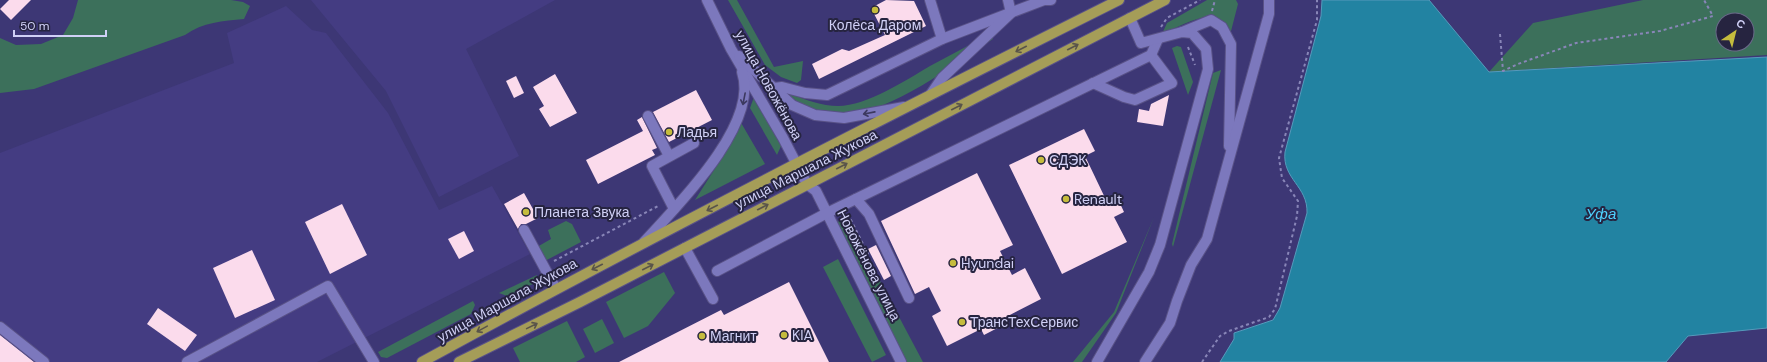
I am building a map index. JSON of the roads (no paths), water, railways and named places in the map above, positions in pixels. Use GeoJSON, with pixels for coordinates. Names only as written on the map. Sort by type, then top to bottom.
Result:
{"type":"FeatureCollection","features":[{"type":"Feature","properties":{"kind":"main road","name":"улица Маршала Жукова"},"geometry":{"type":"LineString","coordinates":[[422,362],[556,289],[796,163],[1119,0]]}},
{"type":"Feature","properties":{"kind":"main road","name":"улица Маршала Жукова"},"geometry":{"type":"LineString","coordinates":[[459,362],[685,248],[1165,0]]}},
{"type":"Feature","properties":{"kind":"street","name":"улица Новожёнова"},"geometry":{"type":"LineString","coordinates":[[707,0],[731,49],[807,184]]}},
{"type":"Feature","properties":{"kind":"street"},"geometry":{"type":"LineString","coordinates":[[930,0],[942,39]]}},
{"type":"Feature","properties":{"kind":"street"},"geometry":{"type":"LineString","coordinates":[[1008,0],[1011,13]]}},
{"type":"Feature","properties":{"kind":"street"},"geometry":{"type":"LineString","coordinates":[[774,88],[782,87],[805,93],[826,95],[942,39],[1044,0],[1051,0]]}},
{"type":"Feature","properties":{"kind":"street"},"geometry":{"type":"LineString","coordinates":[[1145,362],[1170,323],[1191,265],[1207,239],[1269,14],[1269,0]]}},
{"type":"Feature","properties":{"kind":"street"},"geometry":{"type":"LineString","coordinates":[[931,94],[942,78],[1011,13]]}},
{"type":"Feature","properties":{"kind":"street"},"geometry":{"type":"LineString","coordinates":[[1130,18],[1141,43],[1182,32],[1212,20],[1222,27],[1231,44],[1229,162]]}},
{"type":"Feature","properties":{"kind":"street"},"geometry":{"type":"LineString","coordinates":[[1097,362],[1149,272],[1160,245],[1189,143],[1208,69],[1206,49],[1192,33],[1182,32]]}},
{"type":"Feature","properties":{"kind":"street"},"geometry":{"type":"LineString","coordinates":[[717,271],[827,213],[1151,55],[1158,39]]}},
{"type":"Feature","properties":{"kind":"street"},"geometry":{"type":"LineString","coordinates":[[731,49],[792,105],[815,115],[844,118],[907,106]]}},
{"type":"Feature","properties":{"kind":"street"},"geometry":{"type":"LineString","coordinates":[[642,244],[672,205],[715,158],[726,143],[742,113],[746,92],[743,74],[731,49]]}},
{"type":"Feature","properties":{"kind":"street"},"geometry":{"type":"LineString","coordinates":[[1093,83],[1124,97],[1135,100],[1172,83],[1151,55]]}},
{"type":"Feature","properties":{"kind":"street"},"geometry":{"type":"LineString","coordinates":[[648,116],[669,156]]}},
{"type":"Feature","properties":{"kind":"street"},"geometry":{"type":"LineString","coordinates":[[672,205],[652,166],[694,143]]}},
{"type":"Feature","properties":{"kind":"street","name":"Новожёнова улица"},"geometry":{"type":"LineString","coordinates":[[807,184],[816,192],[901,362]]}},
{"type":"Feature","properties":{"kind":"street"},"geometry":{"type":"LineString","coordinates":[[856,199],[869,214],[909,298]]}},
{"type":"Feature","properties":{"kind":"street"},"geometry":{"type":"LineString","coordinates":[[524,230],[556,289]]}},
{"type":"Feature","properties":{"kind":"street"},"geometry":{"type":"LineString","coordinates":[[685,248],[713,299]]}},
{"type":"Feature","properties":{"kind":"street"},"geometry":{"type":"LineString","coordinates":[[187,362],[328,286],[374,362]]}},
{"type":"Feature","properties":{"kind":"street"},"geometry":{"type":"LineString","coordinates":[[0,327],[44,362]]}},
{"type":"Feature","properties":{"kind":"water","name":"Уфа"},"geometry":{"type":"Polygon","coordinates":[[[1322,0],[1429,0],[1489,72],[1767,57],[1767,328],[1688,336],[1666,362],[1220,362],[1234,339],[1234,333],[1273,320],[1280,308],[1307,213],[1304,196],[1287,169],[1285,152],[1321,16],[1322,0]]]}},
{"type":"Feature","properties":{"kind":"place","name":"Колёса Даром"},"geometry":{"type":"Point","coordinates":[875,10]}},
{"type":"Feature","properties":{"kind":"place","name":"Ладья"},"geometry":{"type":"Point","coordinates":[669,132]}},
{"type":"Feature","properties":{"kind":"place","name":"СДЭК"},"geometry":{"type":"Point","coordinates":[1041,160]}},
{"type":"Feature","properties":{"kind":"place","name":"Renault"},"geometry":{"type":"Point","coordinates":[1066,199]}},
{"type":"Feature","properties":{"kind":"place","name":"Планета Звука"},"geometry":{"type":"Point","coordinates":[526,212]}},
{"type":"Feature","properties":{"kind":"place","name":"Hyundai"},"geometry":{"type":"Point","coordinates":[953,263]}},
{"type":"Feature","properties":{"kind":"place","name":"ТрансТехСервис"},"geometry":{"type":"Point","coordinates":[962,322]}},
{"type":"Feature","properties":{"kind":"place","name":"KIA"},"geometry":{"type":"Point","coordinates":[784,335]}},
{"type":"Feature","properties":{"kind":"place","name":"Магнит"},"geometry":{"type":"Point","coordinates":[702,336]}}]}
